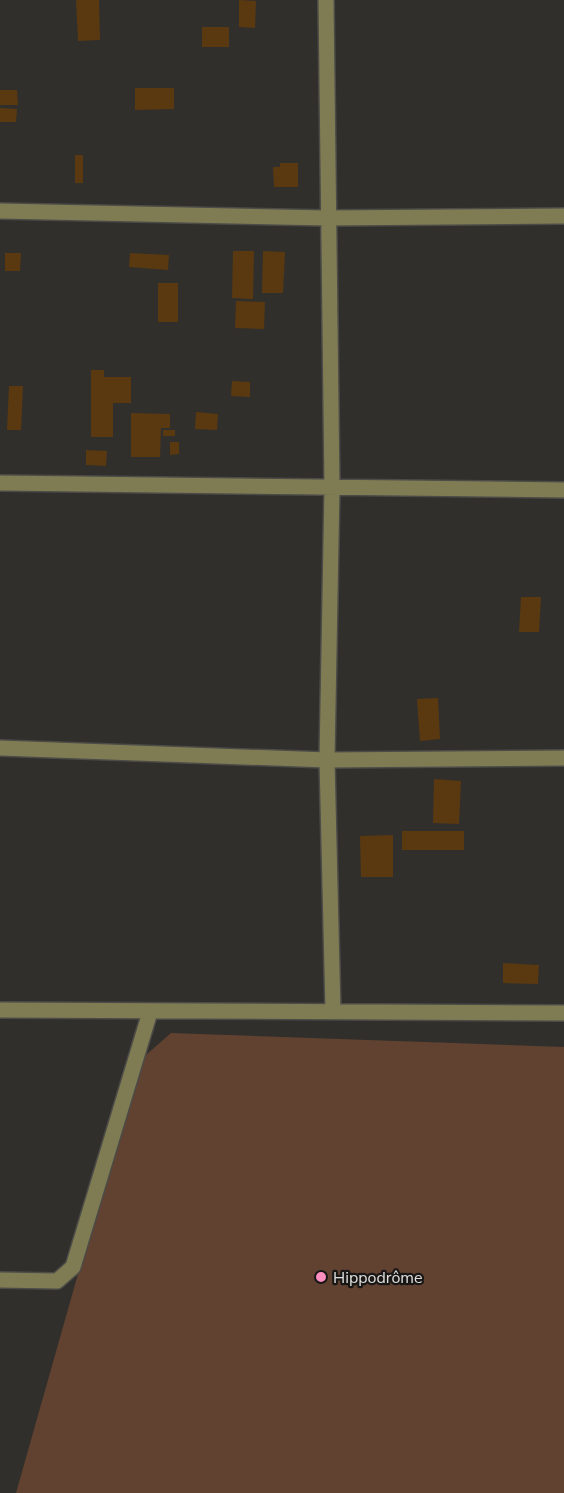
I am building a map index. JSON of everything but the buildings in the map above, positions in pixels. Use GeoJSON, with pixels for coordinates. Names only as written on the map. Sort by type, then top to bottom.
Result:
{"type":"FeatureCollection","features":[{"type":"Feature","properties":{"kind":"street"},"geometry":{"type":"LineString","coordinates":[[326,0],[332,487],[327,760],[333,1011]]}},
{"type":"Feature","properties":{"kind":"street"},"geometry":{"type":"LineString","coordinates":[[0,211],[327,218],[564,216]]}},
{"type":"Feature","properties":{"kind":"street"},"geometry":{"type":"LineString","coordinates":[[0,483],[564,490]]}},
{"type":"Feature","properties":{"kind":"street"},"geometry":{"type":"LineString","coordinates":[[0,748],[327,760],[564,758]]}},
{"type":"Feature","properties":{"kind":"street"},"geometry":{"type":"LineString","coordinates":[[0,1010],[564,1013]]}},
{"type":"Feature","properties":{"kind":"street"},"geometry":{"type":"LineString","coordinates":[[0,1280],[57,1281],[74,1267],[150,1012]]}},
{"type":"Feature","properties":{"kind":"shaded area","name":"Hippodrôme"},"geometry":{"type":"Polygon","coordinates":[[[171,1033],[564,1047],[564,1493],[16,1493],[138,1062],[171,1033]]]}},
{"type":"Feature","properties":{"kind":"place","name":"Hippodrôme"},"geometry":{"type":"Point","coordinates":[321,1277]}}]}
